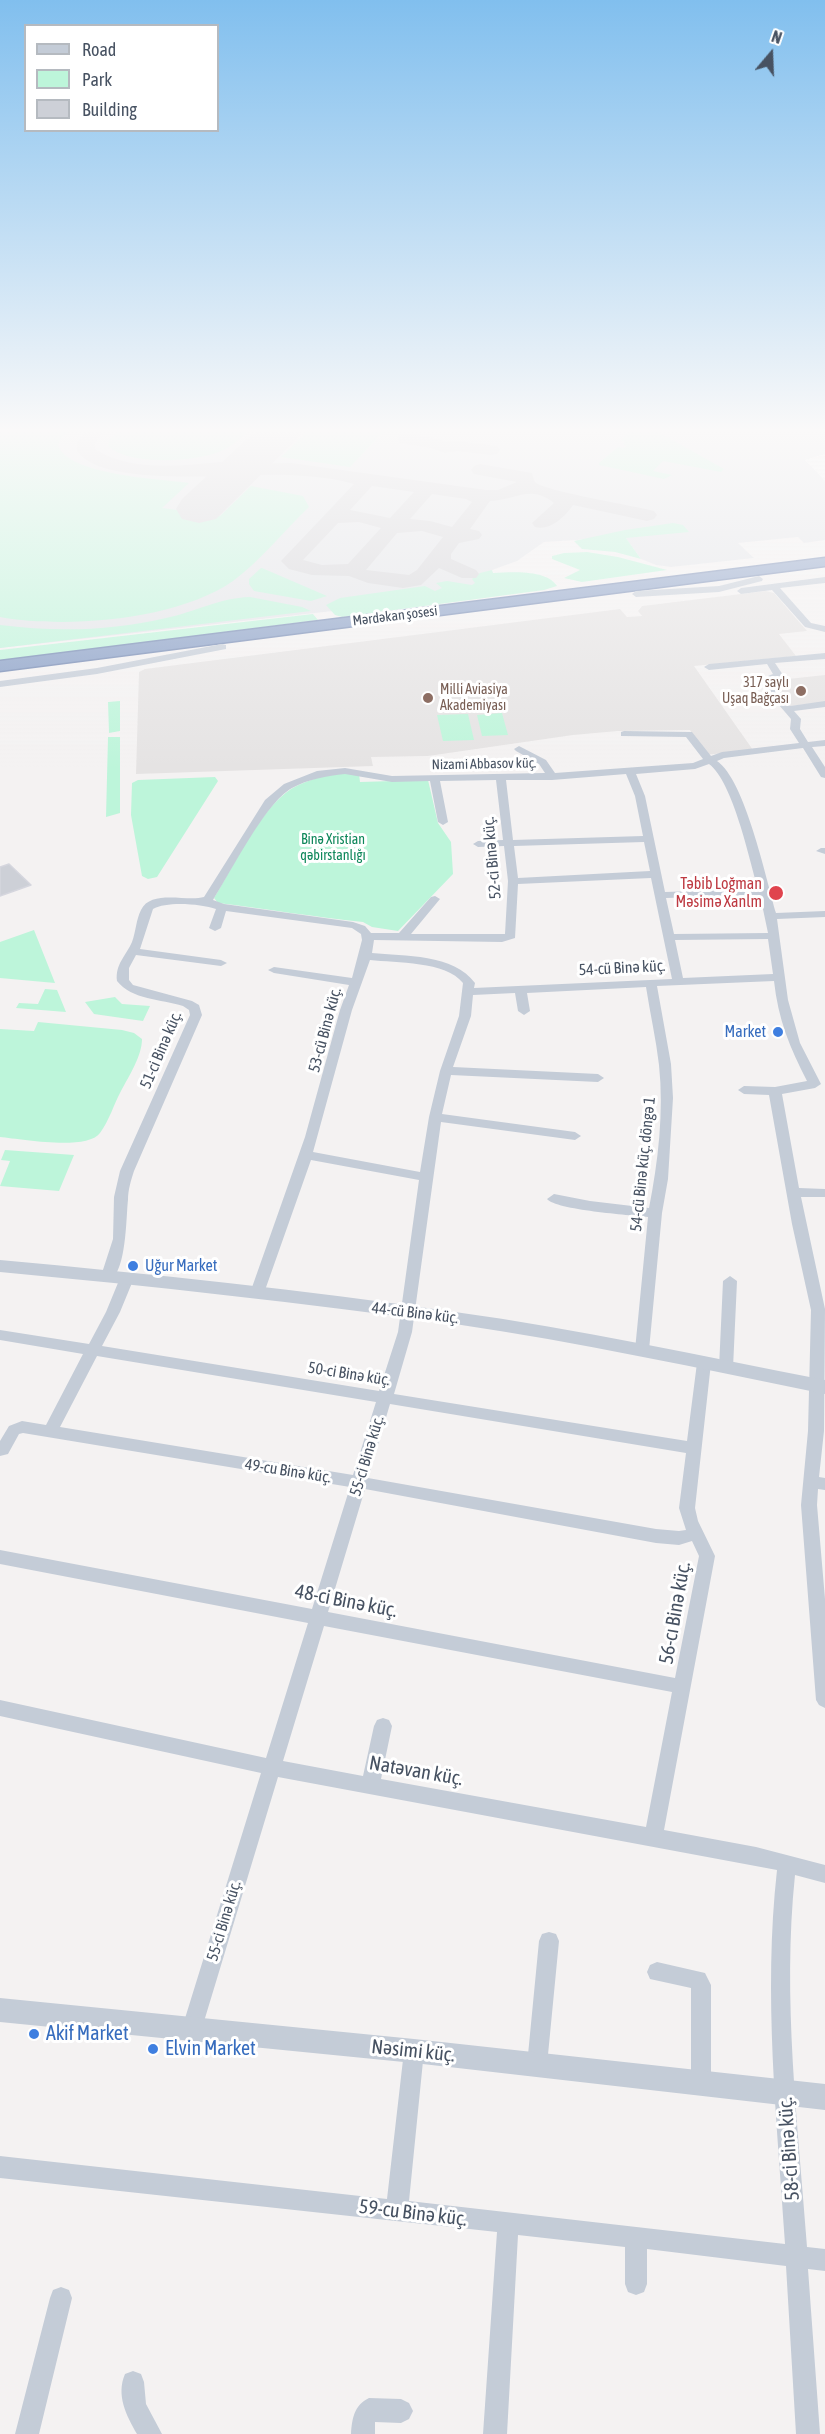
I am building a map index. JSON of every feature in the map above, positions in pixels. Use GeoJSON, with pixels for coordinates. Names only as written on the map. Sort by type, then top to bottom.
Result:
{"type":"FeatureCollection","features":[{"type":"Feature","properties":{"kind":"highway","name":"Mərdəkan şosesi"},"geometry":{"type":"LineString","coordinates":[[0,666],[825,562]]}},
{"type":"Feature","properties":{"kind":"highway","name":"Mərdəkan şosesi"},"geometry":{"type":"LineString","coordinates":[[0,675],[825,571]]}},
{"type":"Feature","properties":{"kind":"street"},"geometry":{"type":"LineString","coordinates":[[636,594],[719,589],[759,579]]}},
{"type":"Feature","properties":{"kind":"street"},"geometry":{"type":"LineString","coordinates":[[719,589],[724,594],[825,580]]}},
{"type":"Feature","properties":{"kind":"street"},"geometry":{"type":"LineString","coordinates":[[774,587],[808,624],[825,629]]}},
{"type":"Feature","properties":{"kind":"street"},"geometry":{"type":"LineString","coordinates":[[0,684],[105,670],[164,656],[222,647]]}},
{"type":"Feature","properties":{"kind":"street"},"geometry":{"type":"LineString","coordinates":[[709,668],[825,656]]}},
{"type":"Feature","properties":{"kind":"street"},"geometry":{"type":"LineString","coordinates":[[769,662],[778,675],[766,680],[765,683],[796,719],[795,729],[825,775]]}},
{"type":"Feature","properties":{"kind":"street"},"geometry":{"type":"LineString","coordinates":[[787,708],[825,704]]}},
{"type":"Feature","properties":{"kind":"street"},"geometry":{"type":"LineString","coordinates":[[624,734],[689,734],[702,755],[721,768],[740,809],[771,916],[778,977],[794,1043],[820,1083],[775,1091],[744,1090]]}},
{"type":"Feature","properties":{"kind":"street","name":"Nizami Abbasov küç."},"geometry":{"type":"LineString","coordinates":[[204,901],[217,887],[269,802],[288,786],[310,776],[336,771],[354,771],[386,778],[552,777],[695,766],[722,755],[825,743]]}},
{"type":"Feature","properties":{"kind":"street"},"geometry":{"type":"LineString","coordinates":[[519,749],[543,762],[552,777]]}},
{"type":"Feature","properties":{"kind":"street"},"geometry":{"type":"LineString","coordinates":[[630,772],[640,796],[678,982]]}},
{"type":"Feature","properties":{"kind":"street","name":"52-ci Binə küç."},"geometry":{"type":"LineString","coordinates":[[367,936],[507,939],[512,933],[513,881],[501,778]]}},
{"type":"Feature","properties":{"kind":"street"},"geometry":{"type":"LineString","coordinates":[[435,779],[443,822]]}},
{"type":"Feature","properties":{"kind":"street"},"geometry":{"type":"LineString","coordinates":[[478,844],[648,839]]}},
{"type":"Feature","properties":{"kind":"street"},"geometry":{"type":"LineString","coordinates":[[513,881],[657,874]]}},
{"type":"Feature","properties":{"kind":"street"},"geometry":{"type":"LineString","coordinates":[[662,895],[765,892]]}},
{"type":"Feature","properties":{"kind":"street"},"geometry":{"type":"LineString","coordinates":[[402,936],[435,900]]}},
{"type":"Feature","properties":{"kind":"street"},"geometry":{"type":"LineString","coordinates":[[204,901],[222,907],[353,925],[363,929],[367,936]]}},
{"type":"Feature","properties":{"kind":"street","name":"51-ci Binə küç."},"geometry":{"type":"LineString","coordinates":[[108,1276],[120,1239],[121,1197],[127,1171],[196,1015],[195,1008],[187,1002],[142,993],[127,987],[123,981],[122,970],[133,951],[145,912],[153,903],[204,901]]}},
{"type":"Feature","properties":{"kind":"street"},"geometry":{"type":"LineString","coordinates":[[215,928],[222,907]]}},
{"type":"Feature","properties":{"kind":"street"},"geometry":{"type":"LineString","coordinates":[[771,916],[825,914]]}},
{"type":"Feature","properties":{"kind":"street","name":"53-cü Binə küç."},"geometry":{"type":"LineString","coordinates":[[257,1293],[279,1222],[306,1155],[324,1097],[364,956],[367,936]]}},
{"type":"Feature","properties":{"kind":"street"},"geometry":{"type":"LineString","coordinates":[[670,938],[774,936]]}},
{"type":"Feature","properties":{"kind":"street"},"geometry":{"type":"LineString","coordinates":[[133,951],[221,963]]}},
{"type":"Feature","properties":{"kind":"street"},"geometry":{"type":"LineString","coordinates":[[364,956],[449,968],[466,976],[469,992]]}},
{"type":"Feature","properties":{"kind":"street"},"geometry":{"type":"LineString","coordinates":[[274,970],[355,982]]}},
{"type":"Feature","properties":{"kind":"street","name":"54-cü Binə küç."},"geometry":{"type":"LineString","coordinates":[[469,992],[778,977]]}},
{"type":"Feature","properties":{"kind":"street","name":"54-cü Binə küç. döngə 1"},"geometry":{"type":"LineString","coordinates":[[642,1350],[655,1214],[661,1179],[667,1098],[665,1064],[651,983]]}},
{"type":"Feature","properties":{"kind":"street"},"geometry":{"type":"LineString","coordinates":[[521,991],[524,1011]]}},
{"type":"Feature","properties":{"kind":"street","name":"55-ci Binə küç."},"geometry":{"type":"LineString","coordinates":[[192,2028],[316,1616],[385,1398],[409,1312],[425,1177],[435,1117],[446,1071],[465,1016],[469,992]]}},
{"type":"Feature","properties":{"kind":"street"},"geometry":{"type":"LineString","coordinates":[[446,1071],[598,1078]]}},
{"type":"Feature","properties":{"kind":"street"},"geometry":{"type":"LineString","coordinates":[[775,1091],[818,1310],[821,1387],[815,1442],[817,1483],[809,1505],[821,1588],[825,1700]]}},
{"type":"Feature","properties":{"kind":"street"},"geometry":{"type":"LineString","coordinates":[[435,1117],[575,1136]]}},
{"type":"Feature","properties":{"kind":"street"},"geometry":{"type":"LineString","coordinates":[[306,1155],[425,1177]]}},
{"type":"Feature","properties":{"kind":"street"},"geometry":{"type":"LineString","coordinates":[[793,1192],[825,1193]]}},
{"type":"Feature","properties":{"kind":"street"},"geometry":{"type":"LineString","coordinates":[[554,1199],[655,1214]]}},
{"type":"Feature","properties":{"kind":"street","name":"44-cü Binə küç."},"geometry":{"type":"LineString","coordinates":[[0,1266],[127,1278],[409,1312],[642,1350],[821,1387]]}},
{"type":"Feature","properties":{"kind":"street"},"geometry":{"type":"LineString","coordinates":[[50,1431],[113,1312],[127,1278]]}},
{"type":"Feature","properties":{"kind":"street"},"geometry":{"type":"LineString","coordinates":[[726,1368],[730,1281]]}},
{"type":"Feature","properties":{"kind":"street","name":"50-ci Binə küç."},"geometry":{"type":"LineString","coordinates":[[0,1335],[693,1448]]}},
{"type":"Feature","properties":{"kind":"street","name":"56-cı Binə küç."},"geometry":{"type":"LineString","coordinates":[[653,1838],[706,1556],[704,1547],[688,1520],[687,1508],[704,1363]]}},
{"type":"Feature","properties":{"kind":"street","name":"49-cu Binə küç."},"geometry":{"type":"LineString","coordinates":[[1,1452],[16,1428],[50,1431],[359,1482],[656,1536],[679,1538],[695,1534]]}},
{"type":"Feature","properties":{"kind":"street","name":"48-ci Binə küç."},"geometry":{"type":"LineString","coordinates":[[0,1557],[683,1687]]}},
{"type":"Feature","properties":{"kind":"street","name":"Natəvan küç."},"geometry":{"type":"LineString","coordinates":[[0,1708],[270,1767],[787,1863],[825,1874]]}},
{"type":"Feature","properties":{"kind":"street"},"geometry":{"type":"LineString","coordinates":[[370,1786],[383,1726]]}},
{"type":"Feature","properties":{"kind":"street","name":"58-ci Binə küç."},"geometry":{"type":"LineString","coordinates":[[787,1863],[780,1943],[785,2092],[808,2434]]}},
{"type":"Feature","properties":{"kind":"street"},"geometry":{"type":"LineString","coordinates":[[537,2065],[549,1941]]}},
{"type":"Feature","properties":{"kind":"street"},"geometry":{"type":"LineString","coordinates":[[657,1972],[698,1980],[701,1985],[701,2082]]}},
{"type":"Feature","properties":{"kind":"street","name":"Nəsimi küç."},"geometry":{"type":"LineString","coordinates":[[0,2010],[414,2051],[825,2097]]}},
{"type":"Feature","properties":{"kind":"street"},"geometry":{"type":"LineString","coordinates":[[396,2210],[414,2051]]}},
{"type":"Feature","properties":{"kind":"street","name":"59-cu Binə küç."},"geometry":{"type":"LineString","coordinates":[[0,2167],[825,2260]]}},
{"type":"Feature","properties":{"kind":"street"},"geometry":{"type":"LineString","coordinates":[[495,2434],[508,2224]]}},
{"type":"Feature","properties":{"kind":"street"},"geometry":{"type":"LineString","coordinates":[[636,2237],[636,2284]]}},
{"type":"Feature","properties":{"kind":"street"},"geometry":{"type":"LineString","coordinates":[[27,2434],[61,2298]]}},
{"type":"Feature","properties":{"kind":"street"},"geometry":{"type":"LineString","coordinates":[[133,2382],[133,2403],[150,2434]]}},
{"type":"Feature","properties":{"kind":"street"},"geometry":{"type":"LineString","coordinates":[[363,2434],[364,2418],[369,2410],[401,2411]]}},
{"type":"Feature","properties":{"kind":"shaded area"},"geometry":{"type":"Polygon","coordinates":[[[0,542],[551,542],[544,542],[517,561],[492,570],[495,587],[333,611],[0,648],[0,542]]]}},
{"type":"Feature","properties":{"kind":"shaded area"},"geometry":{"type":"Polygon","coordinates":[[[628,542],[752,542],[738,543],[754,558],[671,567],[656,565],[641,559],[628,542]]]}},
{"type":"Feature","properties":{"kind":"shaded area","name":"Milli Aviasiya Akademiyası"},"geometry":{"type":"Polygon","coordinates":[[[766,591],[774,593],[807,631],[779,634],[796,656],[694,666],[753,750],[705,755],[690,730],[618,731],[573,735],[428,756],[371,757],[373,766],[136,774],[139,672],[145,669],[620,609],[627,617],[642,616],[638,611],[642,606],[766,591]]]}},
{"type":"Feature","properties":{"kind":"shaded area","name":"317 saylı Uşaq Bağçası"},"geometry":{"type":"Polygon","coordinates":[[[825,675],[825,702],[790,706],[769,681],[825,675]]]}},
{"type":"Feature","properties":{"kind":"green space"},"geometry":{"type":"Polygon","coordinates":[[[0,542],[275,542],[233,581],[210,594],[182,605],[152,613],[88,621],[56,622],[0,617],[0,542]]]}},
{"type":"Feature","properties":{"kind":"green space"},"geometry":{"type":"Polygon","coordinates":[[[575,542],[629,542],[641,559],[615,552],[582,549],[575,542]]]}},
{"type":"Feature","properties":{"kind":"green space"},"geometry":{"type":"Polygon","coordinates":[[[587,552],[618,557],[667,570],[582,582],[564,578],[580,570],[552,559],[552,556],[564,553],[587,552]]]}},
{"type":"Feature","properties":{"kind":"green space"},"geometry":{"type":"Polygon","coordinates":[[[261,568],[327,596],[311,601],[254,591],[249,584],[249,579],[261,568]]]}},
{"type":"Feature","properties":{"kind":"green space"},"geometry":{"type":"Polygon","coordinates":[[[492,570],[493,573],[537,574],[557,586],[544,590],[342,617],[335,615],[326,605],[340,598],[425,586],[435,591],[442,588],[436,583],[447,581],[472,585],[475,583],[472,579],[480,573],[492,570]]]}},
{"type":"Feature","properties":{"kind":"green space"},"geometry":{"type":"Polygon","coordinates":[[[250,597],[302,607],[311,611],[0,648],[0,625],[42,629],[125,626],[177,615],[228,600],[250,597]]]}},
{"type":"Feature","properties":{"kind":"green space"},"geometry":{"type":"Polygon","coordinates":[[[313,614],[318,620],[0,661],[0,650],[313,614]]]}},
{"type":"Feature","properties":{"kind":"green space"},"geometry":{"type":"Polygon","coordinates":[[[120,701],[120,731],[109,733],[108,702],[120,701]]]}},
{"type":"Feature","properties":{"kind":"green space"},"geometry":{"type":"Polygon","coordinates":[[[502,713],[508,735],[482,736],[477,715],[502,713]]]}},
{"type":"Feature","properties":{"kind":"green space"},"geometry":{"type":"Polygon","coordinates":[[[468,714],[474,740],[443,741],[437,715],[468,714]]]}},
{"type":"Feature","properties":{"kind":"green space"},"geometry":{"type":"Polygon","coordinates":[[[108,737],[120,737],[120,813],[106,817],[108,737]]]}},
{"type":"Feature","properties":{"kind":"green space","name":"Binə Xristian qəbirstanlığı"},"geometry":{"type":"Polygon","coordinates":[[[330,774],[359,774],[360,782],[428,780],[438,823],[451,842],[453,874],[398,931],[372,927],[363,922],[218,903],[214,898],[258,824],[280,798],[300,784],[330,774]]]}},
{"type":"Feature","properties":{"kind":"green space"},"geometry":{"type":"Polygon","coordinates":[[[215,777],[218,781],[157,877],[148,879],[142,876],[131,815],[132,783],[138,780],[215,777]]]}},
{"type":"Feature","properties":{"kind":"green space"},"geometry":{"type":"Polygon","coordinates":[[[34,930],[55,983],[0,978],[0,942],[34,930]]]}},
{"type":"Feature","properties":{"kind":"green space"},"geometry":{"type":"Polygon","coordinates":[[[45,989],[57,990],[66,1012],[16,1008],[19,1003],[38,1004],[45,989]]]}},
{"type":"Feature","properties":{"kind":"green space"},"geometry":{"type":"Polygon","coordinates":[[[115,997],[122,1004],[150,1006],[143,1021],[94,1014],[85,1002],[115,997]]]}},
{"type":"Feature","properties":{"kind":"green space"},"geometry":{"type":"Polygon","coordinates":[[[38,1022],[122,1030],[134,1033],[142,1039],[137,1059],[109,1118],[100,1133],[93,1138],[68,1143],[0,1137],[0,1029],[34,1031],[38,1022]]]}},
{"type":"Feature","properties":{"kind":"green space"},"geometry":{"type":"Polygon","coordinates":[[[5,1150],[74,1155],[59,1191],[0,1186],[10,1161],[1,1160],[5,1150]]]}},
{"type":"Feature","properties":{"kind":"building"},"geometry":{"type":"Polygon","coordinates":[[[9,864],[31,885],[0,896],[0,867],[9,864]]]}},
{"type":"Feature","properties":{"kind":"taxiway"},"geometry":{"type":"LineString","coordinates":[[309,542],[291,561],[303,567],[322,571],[355,569]]}},
{"type":"Feature","properties":{"kind":"taxiway"},"geometry":{"type":"LineString","coordinates":[[355,569],[379,542]]}},
{"type":"Feature","properties":{"kind":"taxiway"},"geometry":{"type":"LineString","coordinates":[[355,569],[358,574],[368,577],[403,582],[414,581],[424,574],[450,542]]}},
{"type":"Feature","properties":{"kind":"taxiway"},"geometry":{"type":"LineString","coordinates":[[441,554],[441,562],[469,574]]}},
{"type":"Feature","properties":{"kind":"place","name":"317 saylı Uşaq Bağçası"},"geometry":{"type":"Point","coordinates":[801,691]}},
{"type":"Feature","properties":{"kind":"place","name":"Milli Aviasiya Akademiyası"},"geometry":{"type":"Point","coordinates":[428,698]}},
{"type":"Feature","properties":{"kind":"place","name":"Təbib Loğman Məsimə Xanlm"},"geometry":{"type":"Point","coordinates":[776,893]}},
{"type":"Feature","properties":{"kind":"place","name":"Market"},"geometry":{"type":"Point","coordinates":[778,1032]}},
{"type":"Feature","properties":{"kind":"place","name":"Uğur Market"},"geometry":{"type":"Point","coordinates":[133,1266]}},
{"type":"Feature","properties":{"kind":"place","name":"Akif Market"},"geometry":{"type":"Point","coordinates":[34,2034]}},
{"type":"Feature","properties":{"kind":"place","name":"Elvin Market"},"geometry":{"type":"Point","coordinates":[153,2049]}}]}
